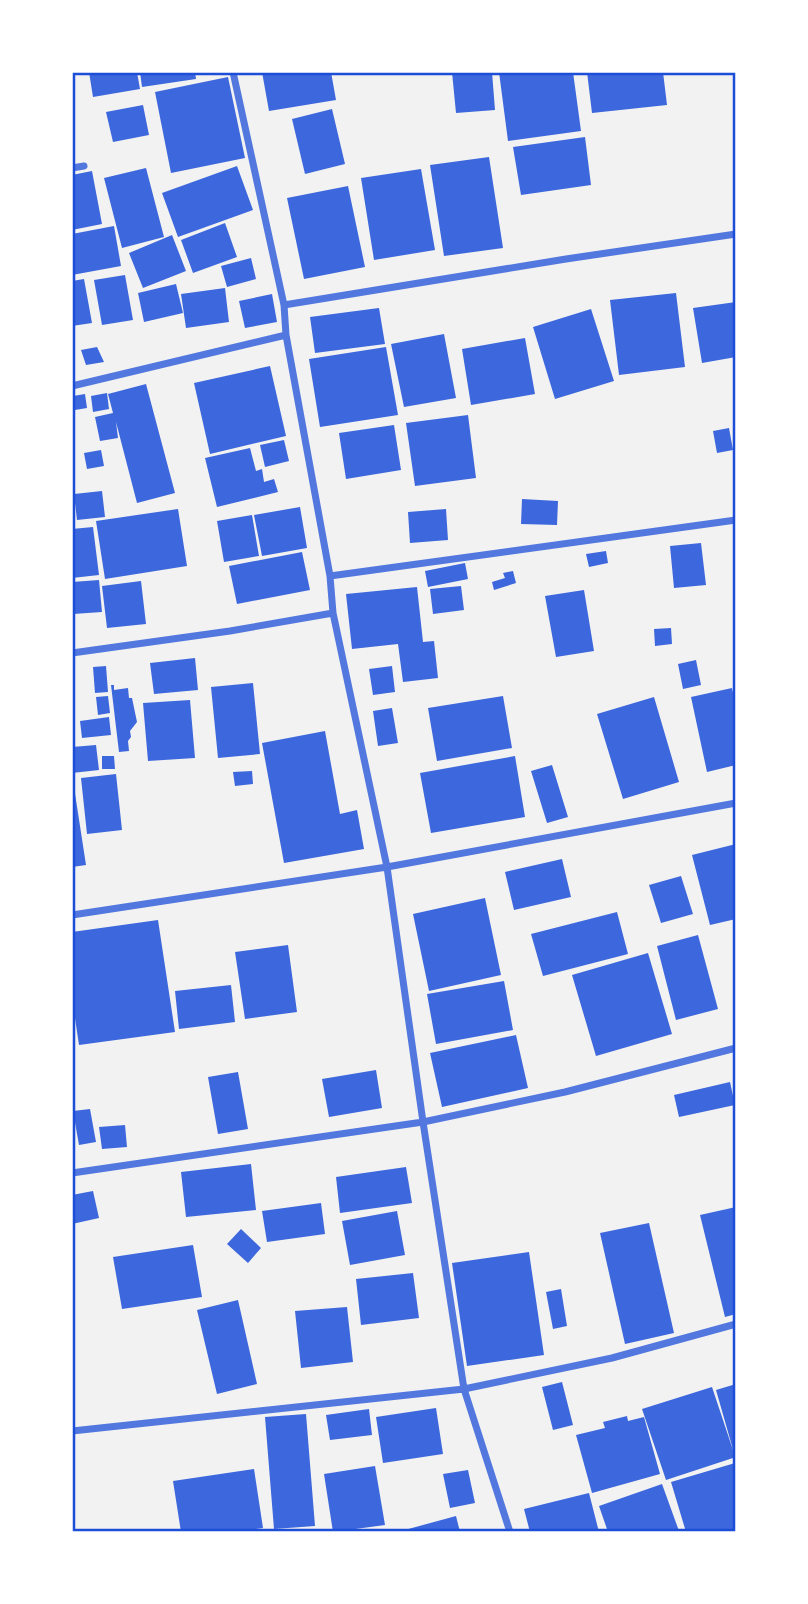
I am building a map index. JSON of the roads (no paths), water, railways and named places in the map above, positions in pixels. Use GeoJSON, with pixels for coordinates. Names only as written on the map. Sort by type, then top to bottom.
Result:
{"type":"FeatureCollection","features":[{"type":"Feature","properties":{"kind":"street"},"geometry":{"type":"LineString","coordinates":[[233,72],[284,305],[286,335],[330,576],[333,613],[387,867],[464,1389],[510,1532]]}},
{"type":"Feature","properties":{"kind":"street"},"geometry":{"type":"LineString","coordinates":[[72,168],[84,166]]}},
{"type":"Feature","properties":{"kind":"street"},"geometry":{"type":"LineString","coordinates":[[284,305],[736,234]]}},
{"type":"Feature","properties":{"kind":"street"},"geometry":{"type":"LineString","coordinates":[[72,386],[286,335]]}},
{"type":"Feature","properties":{"kind":"street"},"geometry":{"type":"LineString","coordinates":[[330,576],[736,520]]}},
{"type":"Feature","properties":{"kind":"street"},"geometry":{"type":"LineString","coordinates":[[72,653],[230,631],[333,613]]}},
{"type":"Feature","properties":{"kind":"street"},"geometry":{"type":"LineString","coordinates":[[72,915],[387,867],[736,803]]}},
{"type":"Feature","properties":{"kind":"street"},"geometry":{"type":"LineString","coordinates":[[72,1174],[423,1122],[565,1092],[736,1048]]}},
{"type":"Feature","properties":{"kind":"street"},"geometry":{"type":"LineString","coordinates":[[72,1431],[464,1389],[612,1358],[736,1324]]}}]}
